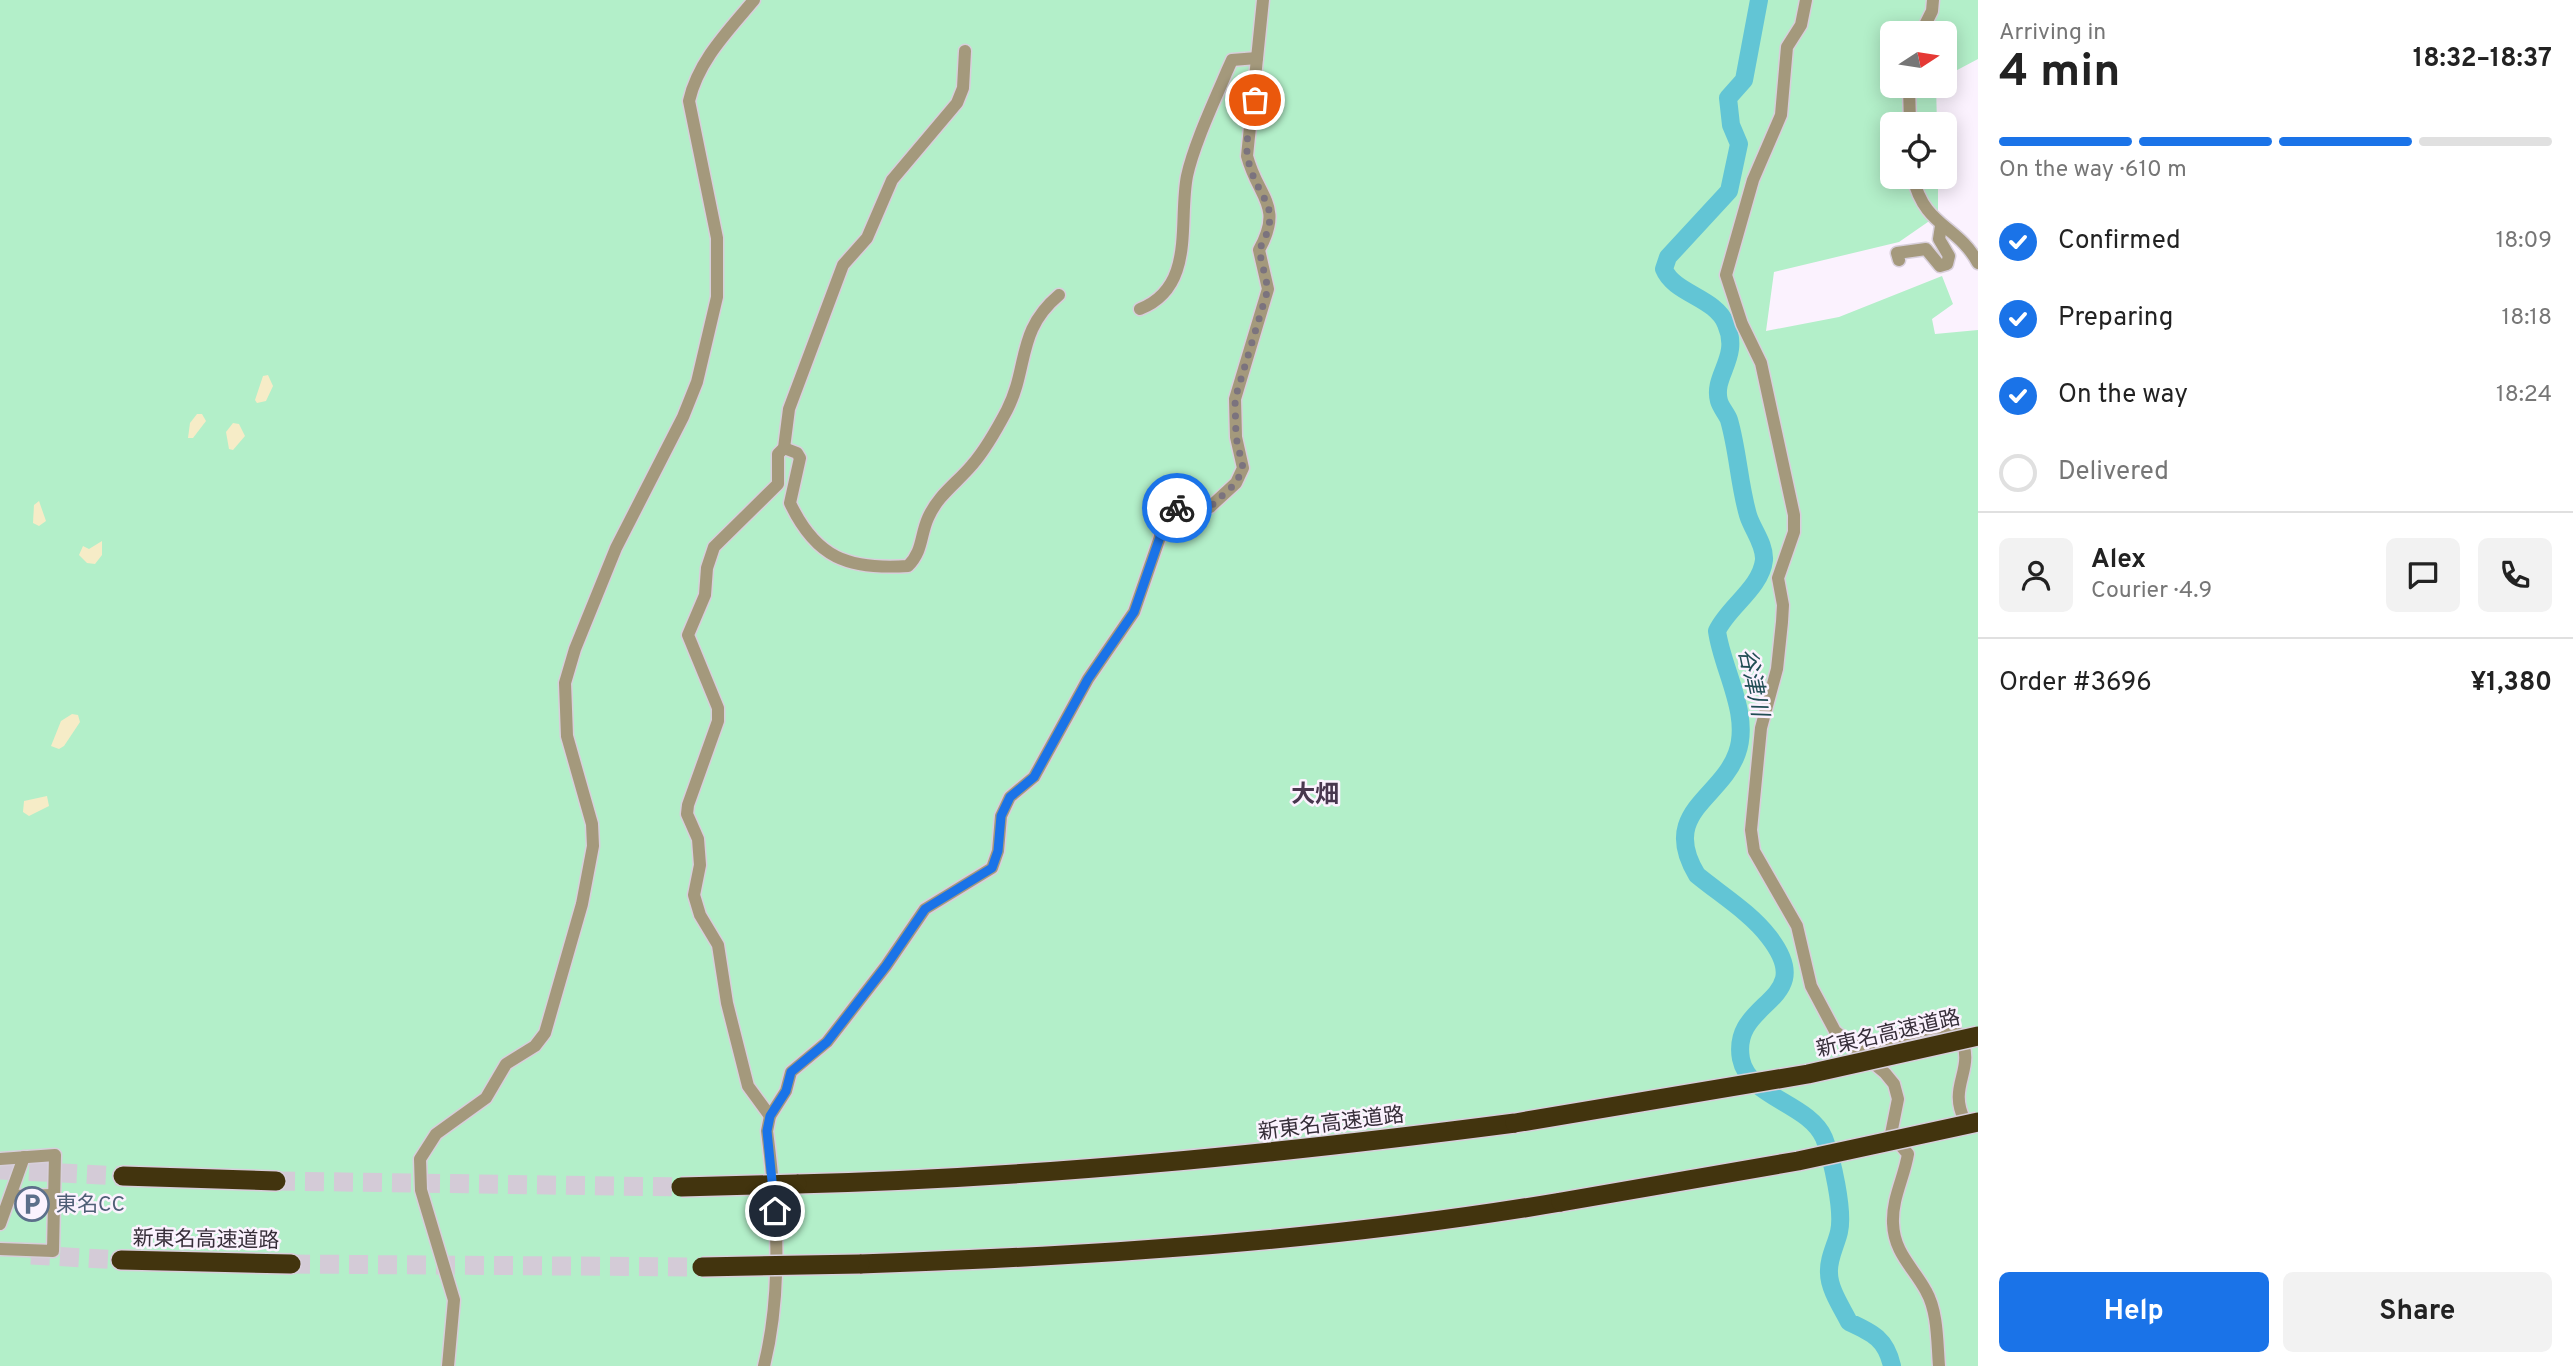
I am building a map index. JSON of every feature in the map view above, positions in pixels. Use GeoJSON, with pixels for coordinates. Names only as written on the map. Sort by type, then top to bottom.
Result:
{"type":"FeatureCollection","features":[{"type":"Feature","properties":{"kind":"highway","name":"新東名高速道路"},"geometry":{"type":"LineString","coordinates":[[681,1187],[993,1176],[1235,1157],[1515,1123],[1808,1074],[1978,1036]]}},
{"type":"Feature","properties":{"kind":"highway"},"geometry":{"type":"LineString","coordinates":[[702,1267],[1097,1255],[1271,1240],[1475,1217],[1797,1161],[1978,1121]]}},
{"type":"Feature","properties":{"kind":"highway"},"geometry":{"type":"LineString","coordinates":[[123,1176],[276,1181]]}},
{"type":"Feature","properties":{"kind":"highway","name":"新東名高速道路"},"geometry":{"type":"LineString","coordinates":[[121,1260],[290,1264]]}},
{"type":"Feature","properties":{"kind":"street"},"geometry":{"type":"LineString","coordinates":[[448,1366],[454,1300],[421,1190],[420,1159],[436,1134],[486,1098],[506,1064],[535,1046],[552,1019],[582,904],[593,846],[588,804],[573,763],[567,736],[565,683],[575,649],[616,548],[683,417],[708,345],[717,296],[717,238],[690,101],[693,83],[710,53],[754,0]]}},
{"type":"Feature","properties":{"kind":"street"},"geometry":{"type":"LineString","coordinates":[[764,1366],[770,1342],[777,1233],[767,1131],[770,1116],[786,1091],[791,1072],[827,1042],[886,966],[925,909],[992,868],[998,851],[1001,816],[1010,797],[1034,777],[1041,767],[1088,679],[1134,612],[1160,537],[1160,520],[1171,508],[1197,511],[1210,507],[1236,483],[1243,468],[1236,437],[1235,399],[1268,289],[1259,250],[1269,232],[1272,215],[1247,156],[1257,80],[1263,0]]}},
{"type":"Feature","properties":{"kind":"street"},"geometry":{"type":"LineString","coordinates":[[1806,0],[1801,25],[1787,47],[1781,115],[1754,180],[1726,275],[1742,324],[1761,363],[1794,514],[1794,532],[1778,578],[1783,605],[1776,669],[1760,739],[1751,830],[1754,851],[1797,926],[1811,986],[1835,1031],[1885,1073],[1894,1084],[1898,1099],[1891,1133],[1908,1154],[1897,1189],[1893,1225],[1903,1259],[1926,1290],[1933,1307],[1939,1366]]}},
{"type":"Feature","properties":{"kind":"street"},"geometry":{"type":"LineString","coordinates":[[1927,21],[1933,0]]}},
{"type":"Feature","properties":{"kind":"street"},"geometry":{"type":"LineString","coordinates":[[770,1116],[748,1086],[727,1003],[718,945],[700,915],[694,895],[700,865],[698,839],[688,814],[688,805],[718,721],[718,708],[702,660],[694,651],[688,635],[705,594],[707,568],[713,547],[778,484],[778,454],[784,448],[789,409],[843,265],[867,239],[892,180],[957,103],[963,88],[965,51]]}},
{"type":"Feature","properties":{"kind":"street"},"geometry":{"type":"LineString","coordinates":[[1140,309],[1159,299],[1176,273],[1182,250],[1187,177],[1232,60],[1257,58]]}},
{"type":"Feature","properties":{"kind":"street"},"geometry":{"type":"LineString","coordinates":[[1915,189],[1917,197],[1941,226],[1964,243],[1978,264]]}},
{"type":"Feature","properties":{"kind":"street"},"geometry":{"type":"LineString","coordinates":[[1899,260],[1897,253],[1926,249],[1940,267],[1947,264],[1949,256],[1939,239],[1941,226]]}},
{"type":"Feature","properties":{"kind":"street"},"geometry":{"type":"LineString","coordinates":[[784,448],[797,453],[800,458],[790,503],[805,533],[820,548],[834,558],[851,563],[908,566],[921,548],[927,519],[940,498],[982,453],[1002,419],[1012,396],[1023,348],[1034,323],[1044,307],[1059,295]]}},
{"type":"Feature","properties":{"kind":"street"},"geometry":{"type":"LineString","coordinates":[[1853,1048],[1937,1027],[1959,1034],[1966,1045],[1968,1060],[1958,1089],[1958,1106],[1965,1121],[1978,1121]]}},
{"type":"Feature","properties":{"kind":"street"},"geometry":{"type":"LineString","coordinates":[[0,1159],[55,1156],[53,1251],[0,1249]]}},
{"type":"Feature","properties":{"kind":"street"},"geometry":{"type":"LineString","coordinates":[[0,1224],[24,1157]]}},
{"type":"Feature","properties":{"kind":"street"},"geometry":{"type":"LineString","coordinates":[[11,1196],[54,1195]]}},
{"type":"Feature","properties":{"kind":"green space"},"geometry":{"type":"Polygon","coordinates":[[[0,0],[1978,0],[1978,59],[1957,70],[1957,21],[1880,21],[1880,98],[1936,98],[1937,112],[1880,112],[1880,189],[1938,189],[1938,215],[1899,242],[1774,272],[1766,331],[1839,317],[1942,276],[1953,304],[1932,319],[1935,334],[1978,330],[1978,1366],[0,1366],[0,0]]]}},
{"type":"Feature","properties":{"kind":"sand"},"geometry":{"type":"Polygon","coordinates":[[[268,375],[273,386],[266,401],[257,403],[255,400],[263,376],[268,375]]]}},
{"type":"Feature","properties":{"kind":"sand"},"geometry":{"type":"Polygon","coordinates":[[[197,414],[202,414],[206,421],[193,438],[188,438],[190,423],[197,414]]]}},
{"type":"Feature","properties":{"kind":"sand"},"geometry":{"type":"Polygon","coordinates":[[[233,423],[239,424],[245,436],[233,450],[229,449],[226,432],[233,423]]]}},
{"type":"Feature","properties":{"kind":"sand"},"geometry":{"type":"Polygon","coordinates":[[[39,501],[46,521],[39,526],[33,523],[34,505],[39,501]]]}},
{"type":"Feature","properties":{"kind":"sand"},"geometry":{"type":"Polygon","coordinates":[[[102,541],[102,555],[95,564],[87,563],[79,555],[83,546],[89,549],[102,541]]]}},
{"type":"Feature","properties":{"kind":"sand"},"geometry":{"type":"Polygon","coordinates":[[[72,714],[78,715],[80,722],[64,746],[59,749],[51,746],[61,721],[72,714]]]}},
{"type":"Feature","properties":{"kind":"sand"},"geometry":{"type":"Polygon","coordinates":[[[47,796],[49,806],[29,816],[23,812],[24,801],[47,796]]]}},
{"type":"Feature","properties":{"kind":"waterway","name":"谷津川"},"geometry":{"type":"LineString","coordinates":[[1759,0],[1744,80],[1728,98],[1731,125],[1739,144],[1729,191],[1668,257],[1664,269],[1676,284],[1721,315],[1726,324],[1730,347],[1719,383],[1719,401],[1729,420],[1745,503],[1764,560],[1757,580],[1717,631],[1738,707],[1740,738],[1737,753],[1719,783],[1697,808],[1689,821],[1685,836],[1687,854],[1697,875],[1753,920],[1769,937],[1782,959],[1785,975],[1780,989],[1748,1024],[1741,1039],[1741,1059],[1746,1072],[1755,1083],[1806,1116],[1824,1138],[1834,1171],[1840,1211],[1839,1232],[1829,1268],[1831,1285],[1849,1322],[1882,1343],[1892,1366]]}},
{"type":"Feature","properties":{"kind":"tunnel"},"geometry":{"type":"LineString","coordinates":[[0,1170],[123,1176]]}},
{"type":"Feature","properties":{"kind":"tunnel"},"geometry":{"type":"LineString","coordinates":[[276,1181],[681,1187]]}},
{"type":"Feature","properties":{"kind":"tunnel"},"geometry":{"type":"LineString","coordinates":[[31,1255],[121,1260]]}},
{"type":"Feature","properties":{"kind":"tunnel"},"geometry":{"type":"LineString","coordinates":[[291,1264],[702,1267]]}},
{"type":"Feature","properties":{"kind":"way so far"},"geometry":{"type":"LineString","coordinates":[[1177,508],[1197,511],[1210,507],[1236,483],[1243,468],[1236,437],[1235,399],[1241,371],[1268,289],[1267,275],[1259,250],[1269,232],[1272,215],[1247,156],[1255,100]]}},
{"type":"Feature","properties":{"kind":"place","name":"東名CC"},"geometry":{"type":"Point","coordinates":[32,1204]}},
{"type":"Feature","properties":{"kind":"district","name":"大畑"},"geometry":{"type":"Point","coordinates":[1315,794]}},
{"type":"Feature","properties":{"kind":"route"},"geometry":{"type":"LineString","coordinates":[[775,1211],[767,1131],[770,1116],[786,1091],[791,1072],[827,1042],[853,1005],[886,966],[925,909],[934,900],[956,892],[992,868],[998,851],[1001,816],[1010,797],[1034,777],[1088,679],[1134,612],[1160,537],[1160,520],[1171,508],[1177,508]]}}]}
